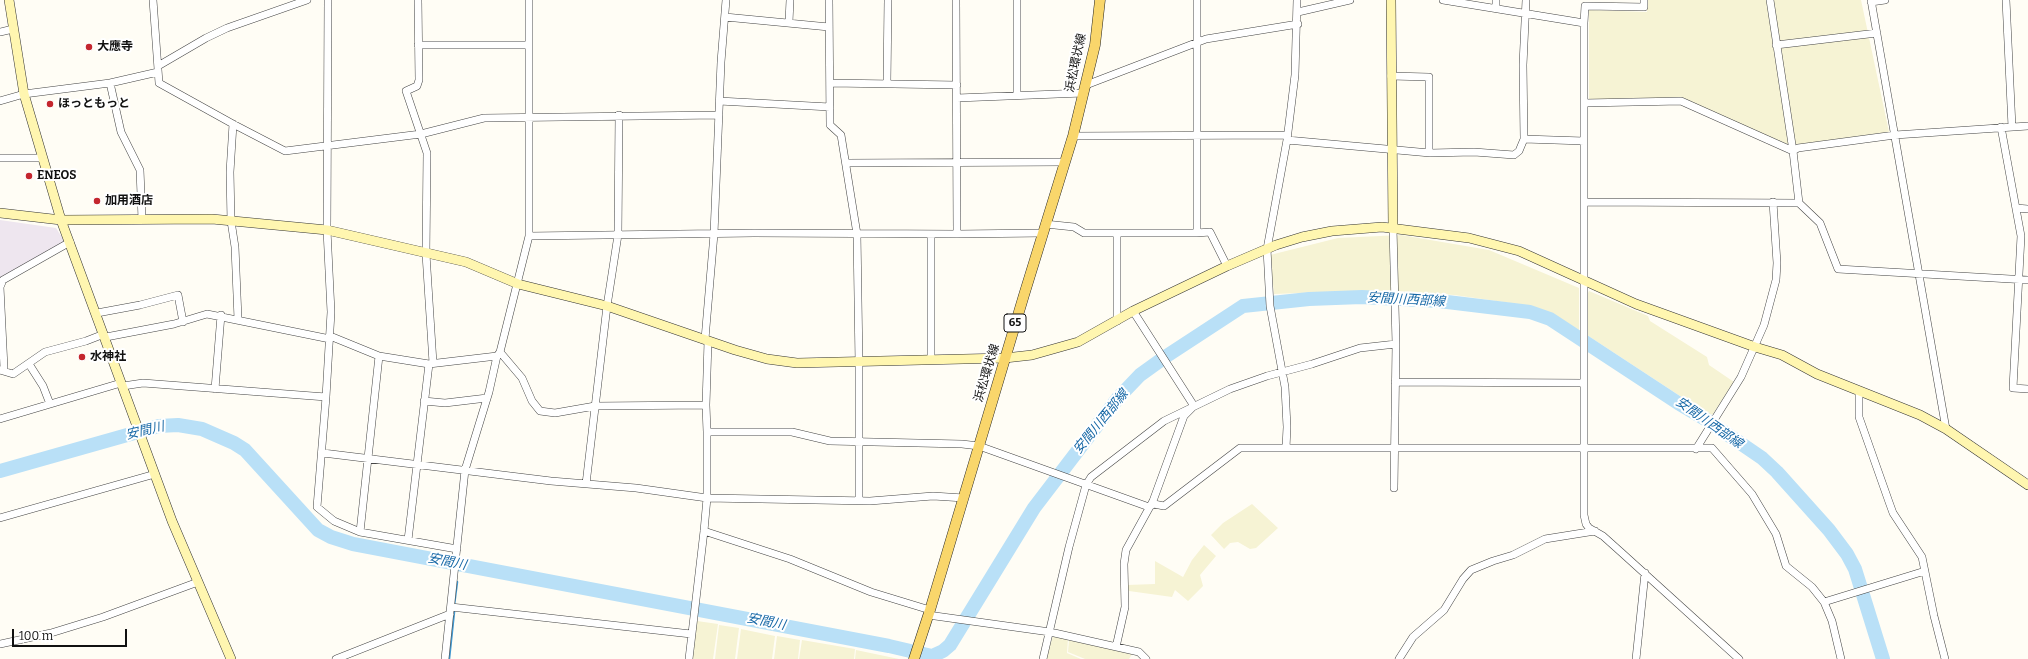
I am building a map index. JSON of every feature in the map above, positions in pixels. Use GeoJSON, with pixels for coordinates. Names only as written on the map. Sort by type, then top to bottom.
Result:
{"type":"FeatureCollection","features":[{"type":"Feature","properties":{"kind":"main road","name":"浜松環状線"},"geometry":{"type":"LineString","coordinates":[[914,659],[1073,136],[1094,45],[1100,0]]}},
{"type":"Feature","properties":{"kind":"street"},"geometry":{"type":"LineString","coordinates":[[9,0],[24,94],[61,220],[97,313],[155,474],[198,582],[231,659]]}},
{"type":"Feature","properties":{"kind":"street"},"geometry":{"type":"LineString","coordinates":[[153,0],[159,83],[285,151],[328,147],[421,134],[484,118],[619,115],[644,117],[681,114],[719,114]]}},
{"type":"Feature","properties":{"kind":"street"},"geometry":{"type":"LineString","coordinates":[[0,101],[24,94],[110,83],[158,69],[206,38],[227,28],[307,0]]}},
{"type":"Feature","properties":{"kind":"street"},"geometry":{"type":"LineString","coordinates":[[328,0],[327,230],[331,312],[323,453],[317,507],[334,521],[360,532],[457,549]]}},
{"type":"Feature","properties":{"kind":"street"},"geometry":{"type":"LineString","coordinates":[[408,540],[424,401],[431,364],[426,254],[427,153],[406,91],[417,86],[418,0]]}},
{"type":"Feature","properties":{"kind":"street"},"geometry":{"type":"LineString","coordinates":[[445,659],[465,470],[487,398],[518,284],[529,236],[529,0]]}},
{"type":"Feature","properties":{"kind":"street"},"geometry":{"type":"LineString","coordinates":[[689,659],[707,498],[707,340],[714,234],[719,101],[726,0]]}},
{"type":"Feature","properties":{"kind":"street"},"geometry":{"type":"LineString","coordinates":[[789,22],[790,0]]}},
{"type":"Feature","properties":{"kind":"street"},"geometry":{"type":"LineString","coordinates":[[829,0],[831,83],[830,125],[841,135],[857,234],[859,363],[858,500]]}},
{"type":"Feature","properties":{"kind":"street"},"geometry":{"type":"LineString","coordinates":[[887,83],[888,0]]}},
{"type":"Feature","properties":{"kind":"street"},"geometry":{"type":"LineString","coordinates":[[956,0],[958,234]]}},
{"type":"Feature","properties":{"kind":"street"},"geometry":{"type":"LineString","coordinates":[[1017,0],[1017,96]]}},
{"type":"Feature","properties":{"kind":"street"},"geometry":{"type":"LineString","coordinates":[[1197,0],[1197,233]]}},
{"type":"Feature","properties":{"kind":"street"},"geometry":{"type":"LineString","coordinates":[[1286,448],[1287,407],[1270,306],[1267,249],[1287,138],[1295,75],[1298,24],[1297,0]]}},
{"type":"Feature","properties":{"kind":"street"},"geometry":{"type":"LineString","coordinates":[[1298,12],[1350,0]]}},
{"type":"Feature","properties":{"kind":"street"},"geometry":{"type":"LineString","coordinates":[[1391,0],[1391,149],[1396,344],[1394,488]]}},
{"type":"Feature","properties":{"kind":"street"},"geometry":{"type":"LineString","coordinates":[[1443,0],[1584,23]]}},
{"type":"Feature","properties":{"kind":"street"},"geometry":{"type":"LineString","coordinates":[[1496,0],[1496,8]]}},
{"type":"Feature","properties":{"kind":"street"},"geometry":{"type":"LineString","coordinates":[[1073,136],[1287,138],[1429,153],[1474,152],[1514,155],[1519,151],[1524,139],[1523,65],[1526,0]]}},
{"type":"Feature","properties":{"kind":"street"},"geometry":{"type":"LineString","coordinates":[[1644,0],[1644,7],[1585,6],[1584,515],[1586,524],[1645,573],[1739,659]]}},
{"type":"Feature","properties":{"kind":"street"},"geometry":{"type":"LineString","coordinates":[[1770,0],[1793,151],[1798,203]]}},
{"type":"Feature","properties":{"kind":"street"},"geometry":{"type":"LineString","coordinates":[[1885,0],[1871,1],[1946,429]]}},
{"type":"Feature","properties":{"kind":"street"},"geometry":{"type":"LineString","coordinates":[[2006,0],[2012,127]]}},
{"type":"Feature","properties":{"kind":"street"},"geometry":{"type":"LineString","coordinates":[[725,17],[829,27]]}},
{"type":"Feature","properties":{"kind":"street"},"geometry":{"type":"LineString","coordinates":[[957,98],[1017,96],[1084,89],[1206,40],[1298,24]]}},
{"type":"Feature","properties":{"kind":"street"},"geometry":{"type":"LineString","coordinates":[[0,32],[13,29]]}},
{"type":"Feature","properties":{"kind":"street"},"geometry":{"type":"LineString","coordinates":[[1776,45],[1877,33]]}},
{"type":"Feature","properties":{"kind":"street"},"geometry":{"type":"LineString","coordinates":[[418,45],[528,45]]}},
{"type":"Feature","properties":{"kind":"street"},"geometry":{"type":"LineString","coordinates":[[1391,76],[1428,77],[1429,153]]}},
{"type":"Feature","properties":{"kind":"street"},"geometry":{"type":"LineString","coordinates":[[110,83],[121,132],[140,170],[142,219]]}},
{"type":"Feature","properties":{"kind":"street"},"geometry":{"type":"LineString","coordinates":[[831,83],[957,85]]}},
{"type":"Feature","properties":{"kind":"street"},"geometry":{"type":"LineString","coordinates":[[719,101],[830,107]]}},
{"type":"Feature","properties":{"kind":"street"},"geometry":{"type":"LineString","coordinates":[[1585,103],[1681,101],[1793,151]]}},
{"type":"Feature","properties":{"kind":"street"},"geometry":{"type":"LineString","coordinates":[[586,484],[606,306],[618,235],[619,115]]}},
{"type":"Feature","properties":{"kind":"street"},"geometry":{"type":"LineString","coordinates":[[233,124],[230,172],[231,221],[235,247],[238,319]]}},
{"type":"Feature","properties":{"kind":"street"},"geometry":{"type":"LineString","coordinates":[[1793,151],[1798,148],[1895,136],[2028,126]]}},
{"type":"Feature","properties":{"kind":"street"},"geometry":{"type":"LineString","coordinates":[[2001,127],[2021,236],[2013,388],[2028,389]]}},
{"type":"Feature","properties":{"kind":"street"},"geometry":{"type":"LineString","coordinates":[[1524,139],[1584,141]]}},
{"type":"Feature","properties":{"kind":"street"},"geometry":{"type":"LineString","coordinates":[[0,158],[43,158]]}},
{"type":"Feature","properties":{"kind":"street"},"geometry":{"type":"LineString","coordinates":[[846,163],[1065,162]]}},
{"type":"Feature","properties":{"kind":"street"},"geometry":{"type":"LineString","coordinates":[[1584,202],[1798,203],[1820,222],[1838,269],[2028,280]]}},
{"type":"Feature","properties":{"kind":"street"},"geometry":{"type":"LineString","coordinates":[[1696,449],[1741,377],[1764,325],[1776,280],[1777,263],[1773,202]]}},
{"type":"Feature","properties":{"kind":"street"},"geometry":{"type":"LineString","coordinates":[[2016,208],[2028,209]]}},
{"type":"Feature","properties":{"kind":"street"},"geometry":{"type":"LineString","coordinates":[[0,212],[61,220],[185,218],[327,230],[466,262],[518,284],[606,306],[767,359],[797,364],[1005,358],[1054,350],[1078,342],[1133,311],[1227,266],[1267,249],[1302,237],[1332,231],[1393,228],[1469,238],[1519,251],[1584,279],[1636,304],[1699,325],[1755,347],[1782,355],[1818,374],[1920,415],[1946,429],[2028,485]]}},
{"type":"Feature","properties":{"kind":"street"},"geometry":{"type":"LineString","coordinates":[[529,236],[958,234],[1074,227],[1084,233],[1117,234],[1210,232],[1227,266]]}},
{"type":"Feature","properties":{"kind":"street"},"geometry":{"type":"LineString","coordinates":[[931,234],[931,360]]}},
{"type":"Feature","properties":{"kind":"street"},"geometry":{"type":"LineString","coordinates":[[1117,234],[1117,321]]}},
{"type":"Feature","properties":{"kind":"street"},"geometry":{"type":"LineString","coordinates":[[70,242],[3,280],[0,287],[2,370],[13,374],[45,352],[105,336],[183,322],[207,314],[221,315],[330,337],[379,356],[431,364],[498,354]]}},
{"type":"Feature","properties":{"kind":"street"},"geometry":{"type":"LineString","coordinates":[[97,313],[140,305],[178,295],[183,322]]}},
{"type":"Feature","properties":{"kind":"street"},"geometry":{"type":"LineString","coordinates":[[1133,311],[1194,406]]}},
{"type":"Feature","properties":{"kind":"street"},"geometry":{"type":"LineString","coordinates":[[215,389],[221,315]]}},
{"type":"Feature","properties":{"kind":"street"},"geometry":{"type":"LineString","coordinates":[[1043,659],[1069,547],[1086,485],[1091,477],[1164,421],[1248,382],[1282,371],[1312,364],[1360,348],[1396,344]]}},
{"type":"Feature","properties":{"kind":"street"},"geometry":{"type":"LineString","coordinates":[[498,354],[522,378],[532,401],[540,411],[555,413],[595,406],[706,405]]}},
{"type":"Feature","properties":{"kind":"street"},"geometry":{"type":"LineString","coordinates":[[360,532],[379,356]]}},
{"type":"Feature","properties":{"kind":"street"},"geometry":{"type":"LineString","coordinates":[[29,364],[43,386],[50,404]]}},
{"type":"Feature","properties":{"kind":"street"},"geometry":{"type":"LineString","coordinates":[[1395,382],[1584,383]]}},
{"type":"Feature","properties":{"kind":"street"},"geometry":{"type":"LineString","coordinates":[[0,419],[122,384],[143,383],[326,397]]}},
{"type":"Feature","properties":{"kind":"street"},"geometry":{"type":"LineString","coordinates":[[1858,391],[1859,417],[1893,513],[1916,547],[1925,570],[1934,616],[1945,659]]}},
{"type":"Feature","properties":{"kind":"street"},"geometry":{"type":"LineString","coordinates":[[424,401],[445,403],[487,398]]}},
{"type":"Feature","properties":{"kind":"street"},"geometry":{"type":"LineString","coordinates":[[1116,647],[1125,607],[1124,564],[1126,550],[1149,506],[1184,416],[1194,406]]}},
{"type":"Feature","properties":{"kind":"street"},"geometry":{"type":"LineString","coordinates":[[707,432],[792,432],[830,441],[859,443],[962,444],[979,446],[1149,506],[1154,504],[1164,506],[1240,448],[1712,448],[1752,494],[1776,534],[1786,566],[1812,587],[1824,602],[1832,621],[1842,659]]}},
{"type":"Feature","properties":{"kind":"street"},"geometry":{"type":"LineString","coordinates":[[323,453],[551,481],[707,498],[870,501],[933,496],[964,498]]}},
{"type":"Feature","properties":{"kind":"street"},"geometry":{"type":"LineString","coordinates":[[0,518],[155,474]]}},
{"type":"Feature","properties":{"kind":"street"},"geometry":{"type":"LineString","coordinates":[[704,531],[790,559],[872,592],[929,612],[963,619],[1050,632],[1139,652],[1146,659]]}},
{"type":"Feature","properties":{"kind":"street"},"geometry":{"type":"LineString","coordinates":[[1399,659],[1413,637],[1444,610],[1463,579],[1471,570],[1513,555],[1545,539],[1595,531]]}},
{"type":"Feature","properties":{"kind":"street"},"geometry":{"type":"LineString","coordinates":[[1824,602],[1925,570]]}},
{"type":"Feature","properties":{"kind":"street"},"geometry":{"type":"LineString","coordinates":[[1636,659],[1645,573]]}},
{"type":"Feature","properties":{"kind":"street"},"geometry":{"type":"LineString","coordinates":[[0,644],[51,632],[103,617],[198,582]]}},
{"type":"Feature","properties":{"kind":"street"},"geometry":{"type":"LineString","coordinates":[[336,659],[450,611],[691,634]]}},
{"type":"Feature","properties":{"kind":"shaded area"},"geometry":{"type":"Polygon","coordinates":[[[1647,0],[1861,0],[1889,132],[1792,146],[1681,101],[1589,100],[1589,10],[1647,12],[1647,0]]]}},
{"type":"Feature","properties":{"kind":"shaded area"},"geometry":{"type":"Polygon","coordinates":[[[0,220],[56,228],[65,242],[0,278],[0,220]]]}},
{"type":"Feature","properties":{"kind":"shaded area"},"geometry":{"type":"Polygon","coordinates":[[[1401,235],[1489,250],[1579,288],[1579,330],[1553,316],[1525,305],[1454,295],[1398,291],[1274,294],[1270,255],[1338,238],[1401,235]]]}},
{"type":"Feature","properties":{"kind":"shaded area"},"geometry":{"type":"Polygon","coordinates":[[[1589,291],[1648,316],[1650,321],[1707,357],[1709,365],[1734,382],[1713,414],[1709,415],[1587,335],[1587,295],[1589,291]]]}},
{"type":"Feature","properties":{"kind":"shaded area"},"geometry":{"type":"Polygon","coordinates":[[[1252,504],[1278,528],[1256,548],[1250,549],[1238,542],[1230,543],[1224,549],[1211,535],[1223,523],[1252,504]]]}},
{"type":"Feature","properties":{"kind":"shaded area"},"geometry":{"type":"Polygon","coordinates":[[[1204,545],[1216,556],[1200,575],[1203,586],[1188,601],[1175,590],[1172,597],[1129,591],[1127,585],[1155,584],[1155,561],[1183,577],[1182,579],[1192,560],[1204,545]]]}},
{"type":"Feature","properties":{"kind":"shaded area"},"geometry":{"type":"Polygon","coordinates":[[[697,621],[718,624],[713,659],[692,659],[697,621]]]}},
{"type":"Feature","properties":{"kind":"shaded area"},"geometry":{"type":"Polygon","coordinates":[[[719,625],[739,628],[735,659],[715,659],[719,625]]]}},
{"type":"Feature","properties":{"kind":"shaded area"},"geometry":{"type":"Polygon","coordinates":[[[741,629],[775,636],[772,659],[737,659],[741,629]]]}},
{"type":"Feature","properties":{"kind":"shaded area"},"geometry":{"type":"Polygon","coordinates":[[[777,636],[800,640],[798,659],[774,659],[777,636]]]}},
{"type":"Feature","properties":{"kind":"shaded area"},"geometry":{"type":"Polygon","coordinates":[[[1053,636],[1068,639],[1067,653],[1081,659],[1046,659],[1053,636]]]}},
{"type":"Feature","properties":{"kind":"shaded area"},"geometry":{"type":"Polygon","coordinates":[[[802,640],[855,649],[854,659],[799,659],[802,640]]]}},
{"type":"Feature","properties":{"kind":"shaded area"},"geometry":{"type":"Polygon","coordinates":[[[1069,640],[1132,654],[1129,659],[1085,659],[1068,652],[1069,640]]]}},
{"type":"Feature","properties":{"kind":"shaded area"},"geometry":{"type":"Polygon","coordinates":[[[856,650],[899,659],[855,659],[856,650]]]}},
{"type":"Feature","properties":{"kind":"waterway","name":"安間川西部線"},"geometry":{"type":"LineString","coordinates":[[932,656],[943,651],[950,645],[1034,508],[1118,398],[1140,375],[1243,306],[1309,299],[1362,297],[1439,301],[1530,312],[1550,319],[1705,419],[1762,458],[1777,472],[1829,530],[1847,554],[1855,569],[1883,659]]}},
{"type":"Feature","properties":{"kind":"waterway","name":"安間川"},"geometry":{"type":"LineString","coordinates":[[0,471],[159,426],[178,425],[202,429],[234,443],[245,450],[318,530],[331,537],[353,544],[889,646],[932,656],[935,659]]}},
{"type":"Feature","properties":{"kind":"waterway"},"geometry":{"type":"LineString","coordinates":[[454,605],[457,582]]}},
{"type":"Feature","properties":{"kind":"waterway"},"geometry":{"type":"LineString","coordinates":[[449,659],[454,612]]}},
{"type":"Feature","properties":{"kind":"place","name":"大應寺"},"geometry":{"type":"Point","coordinates":[89,47]}},
{"type":"Feature","properties":{"kind":"place","name":"ほっともっと"},"geometry":{"type":"Point","coordinates":[50,104]}},
{"type":"Feature","properties":{"kind":"place","name":"ENEOS"},"geometry":{"type":"Point","coordinates":[29,176]}},
{"type":"Feature","properties":{"kind":"place","name":"加用酒店"},"geometry":{"type":"Point","coordinates":[97,201]}},
{"type":"Feature","properties":{"kind":"place","name":"水神社"},"geometry":{"type":"Point","coordinates":[82,357]}}]}
